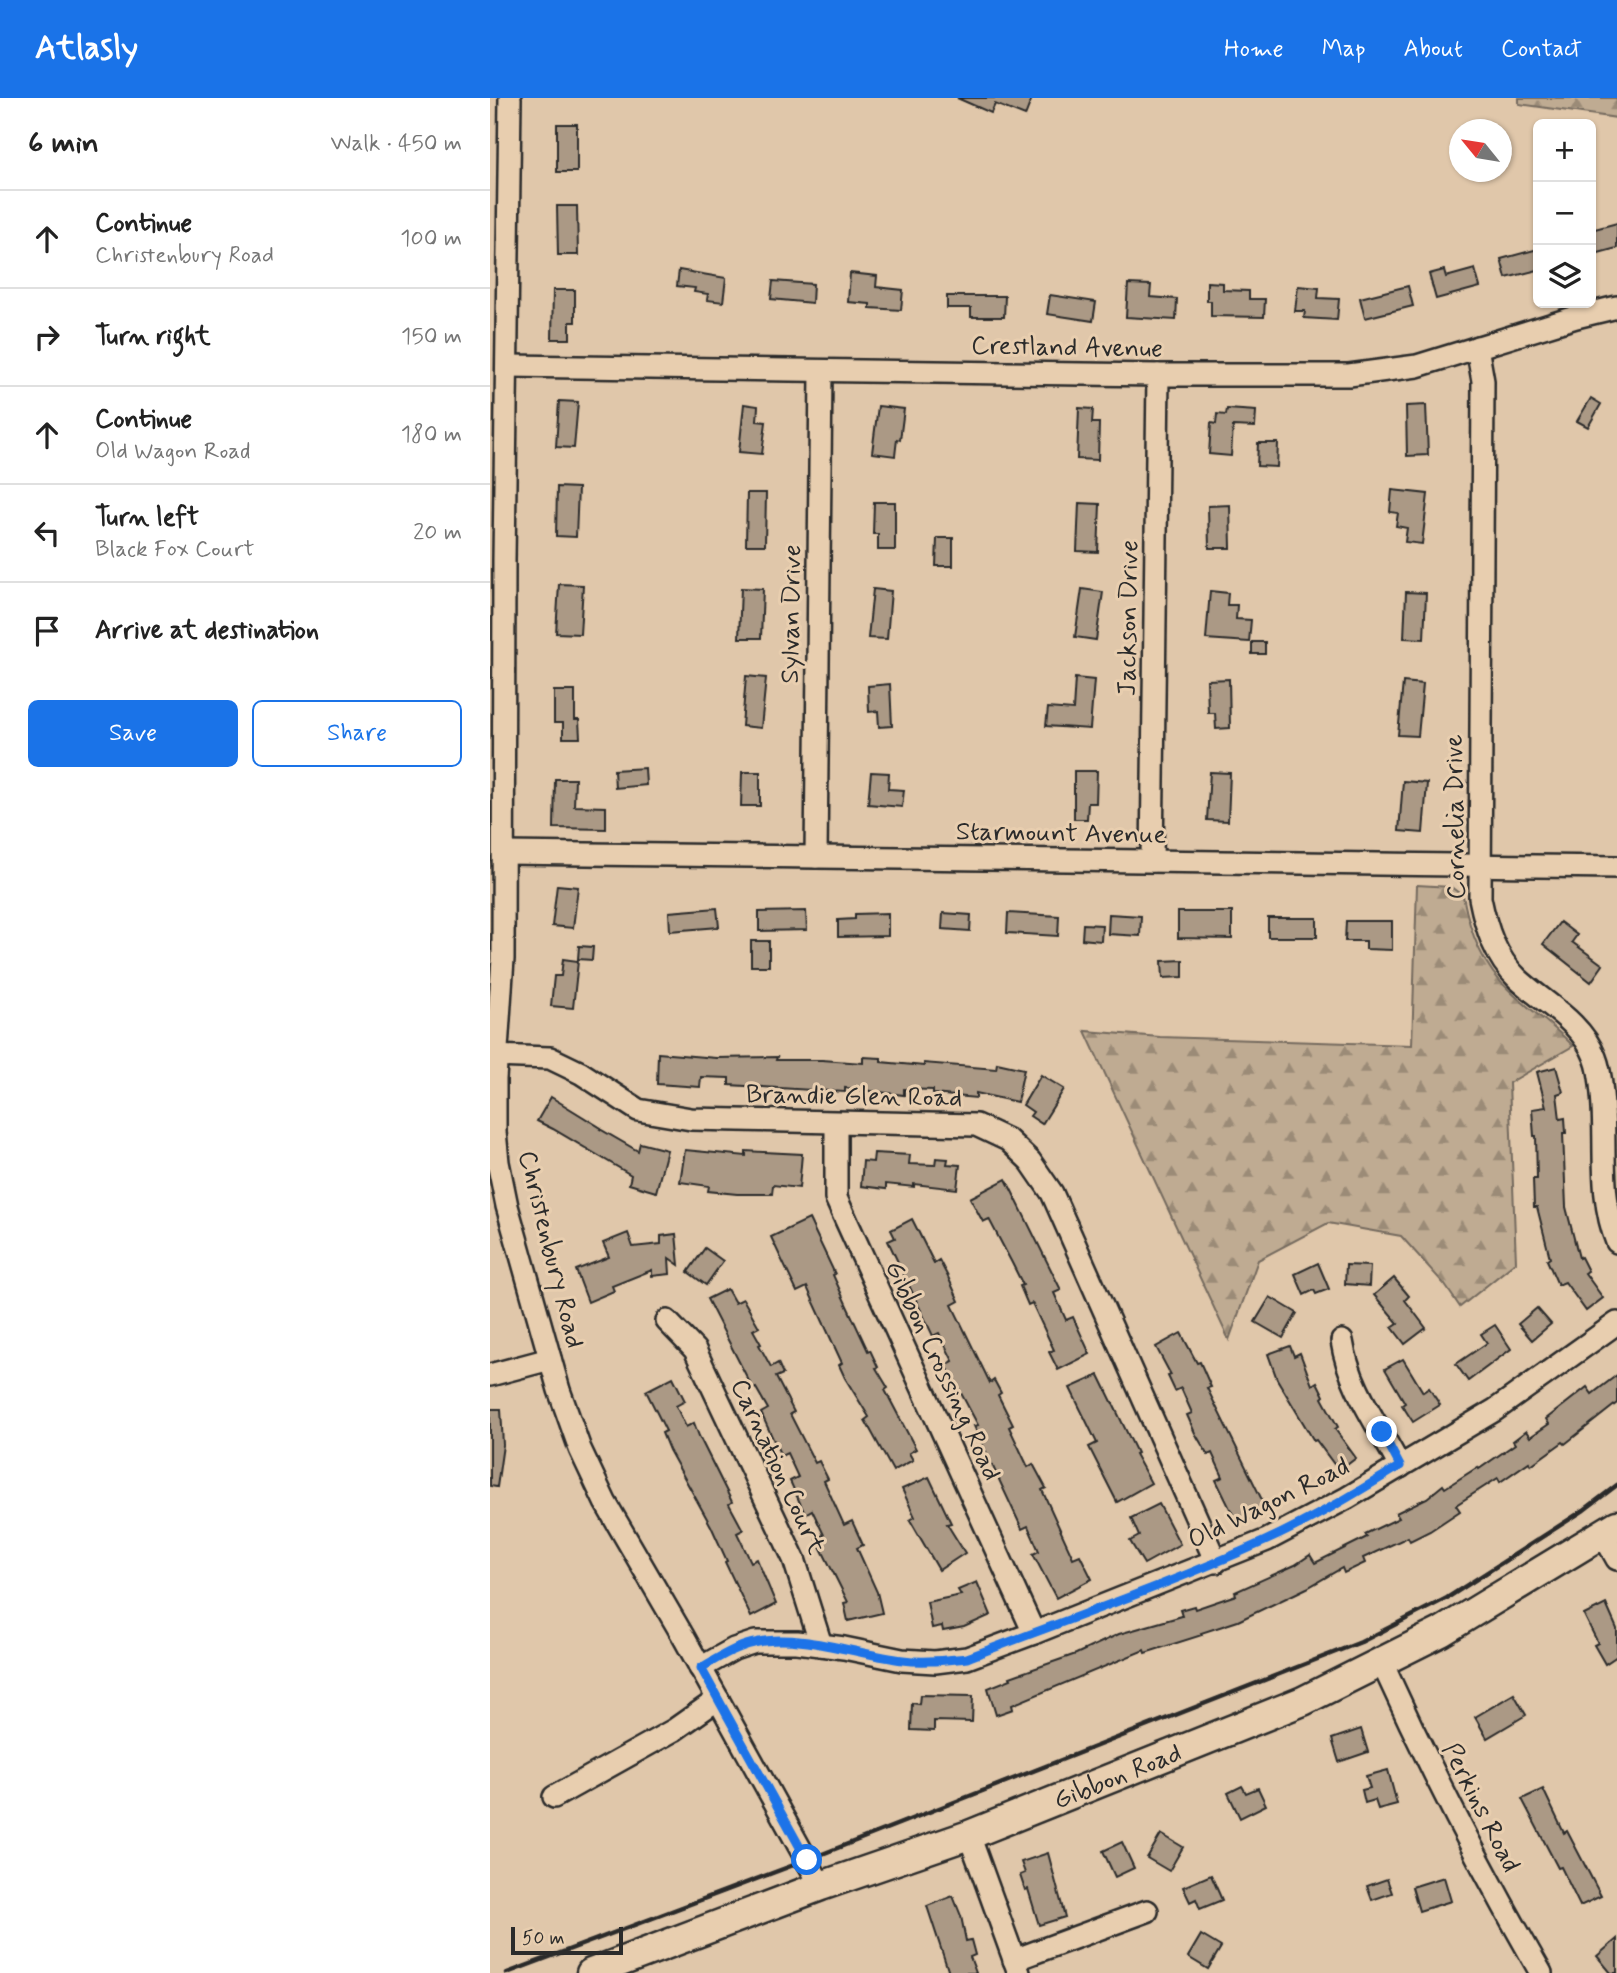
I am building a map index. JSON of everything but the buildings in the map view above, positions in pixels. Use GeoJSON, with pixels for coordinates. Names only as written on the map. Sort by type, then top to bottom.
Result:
{"type":"FeatureCollection","features":[{"type":"Feature","properties":{"kind":"main road","name":"Gibbon Road"},"geometry":{"type":"LineString","coordinates":[[591,1973],[821,1886],[969,1835],[1303,1701],[1441,1632],[1610,1530]]}},
{"type":"Feature","properties":{"kind":"street","name":"Christenbury Road"},"geometry":{"type":"LineString","coordinates":[[510,98],[500,184],[508,366],[504,561],[503,959],[493,1056],[498,1162],[550,1359],[569,1422],[591,1475],[821,1886]]}},
{"type":"Feature","properties":{"kind":"street","name":"Crestland Avenue"},"geometry":{"type":"LineString","coordinates":[[508,366],[1349,375],[1417,366],[1617,307]]}},
{"type":"Feature","properties":{"kind":"street","name":"Cornelia Drive"},"geometry":{"type":"LineString","coordinates":[[1477,348],[1483,381],[1480,898],[1485,925],[1505,964],[1571,1021],[1595,1056],[1600,1072],[1604,1112],[1606,1204],[1617,1242]]}},
{"type":"Feature","properties":{"kind":"street","name":"Sylvan Drive"},"geometry":{"type":"LineString","coordinates":[[816,857],[821,371]]}},
{"type":"Feature","properties":{"kind":"street","name":"Jackson Drive"},"geometry":{"type":"LineString","coordinates":[[1152,861],[1158,375]]}},
{"type":"Feature","properties":{"kind":"street","name":"Starmount Avenue"},"geometry":{"type":"LineString","coordinates":[[504,853],[1617,867]]}},
{"type":"Feature","properties":{"kind":"street","name":"Brandie Glen Road"},"geometry":{"type":"LineString","coordinates":[[493,1056],[550,1058],[581,1073],[638,1110],[691,1119],[976,1125],[1007,1140],[1030,1161],[1052,1193],[1216,1562]]}},
{"type":"Feature","properties":{"kind":"street","name":"Gibbon Crossing Road"},"geometry":{"type":"LineString","coordinates":[[836,1123],[836,1198],[1034,1633]]}},
{"type":"Feature","properties":{"kind":"street","name":"Carnation Court"},"geometry":{"type":"LineString","coordinates":[[667,1321],[695,1350],[794,1559],[821,1645]]}},
{"type":"Feature","properties":{"kind":"street","name":"Old Wagon Road"},"geometry":{"type":"LineString","coordinates":[[701,1668],[734,1649],[755,1642],[821,1645],[902,1660],[934,1662],[967,1658],[1034,1633],[1216,1562],[1266,1540],[1347,1498],[1495,1410],[1617,1323]]}},
{"type":"Feature","properties":{"kind":"street"},"geometry":{"type":"LineString","coordinates":[[1342,1341],[1352,1380],[1400,1466]]}},
{"type":"Feature","properties":{"kind":"street"},"geometry":{"type":"LineString","coordinates":[[490,1375],[550,1359]]}},
{"type":"Feature","properties":{"kind":"street"},"geometry":{"type":"LineString","coordinates":[[1610,1530],[1617,1559]]}},
{"type":"Feature","properties":{"kind":"street","name":"Perkins Road"},"geometry":{"type":"LineString","coordinates":[[1381,1663],[1469,1846],[1541,1973]]}},
{"type":"Feature","properties":{"kind":"street"},"geometry":{"type":"LineString","coordinates":[[554,1797],[674,1730],[718,1699]]}},
{"type":"Feature","properties":{"kind":"street"},"geometry":{"type":"LineString","coordinates":[[969,1835],[1016,1966],[1147,1911]]}},
{"type":"Feature","properties":{"kind":"green space"},"geometry":{"type":"Polygon","coordinates":[[[1519,98],[1617,98],[1617,118],[1519,104],[1519,98]]]}},
{"type":"Feature","properties":{"kind":"green space"},"geometry":{"type":"Polygon","coordinates":[[[1417,885],[1451,887],[1463,896],[1469,923],[1492,972],[1573,1046],[1509,1083],[1516,1262],[1460,1307],[1445,1285],[1401,1236],[1328,1223],[1258,1260],[1229,1340],[1085,1031],[1160,1037],[1412,1045],[1417,885]]]}},
{"type":"Feature","properties":{"kind":"railway"},"geometry":{"type":"LineString","coordinates":[[507,1973],[807,1860],[1361,1642],[1447,1598],[1584,1510],[1617,1485]]}},
{"type":"Feature","properties":{"kind":"route"},"geometry":{"type":"LineString","coordinates":[[807,1860],[701,1668],[734,1649],[755,1642],[772,1641],[844,1647],[902,1660],[934,1662],[967,1658],[1216,1562],[1266,1540],[1347,1498],[1400,1466],[1382,1432]]}}]}
